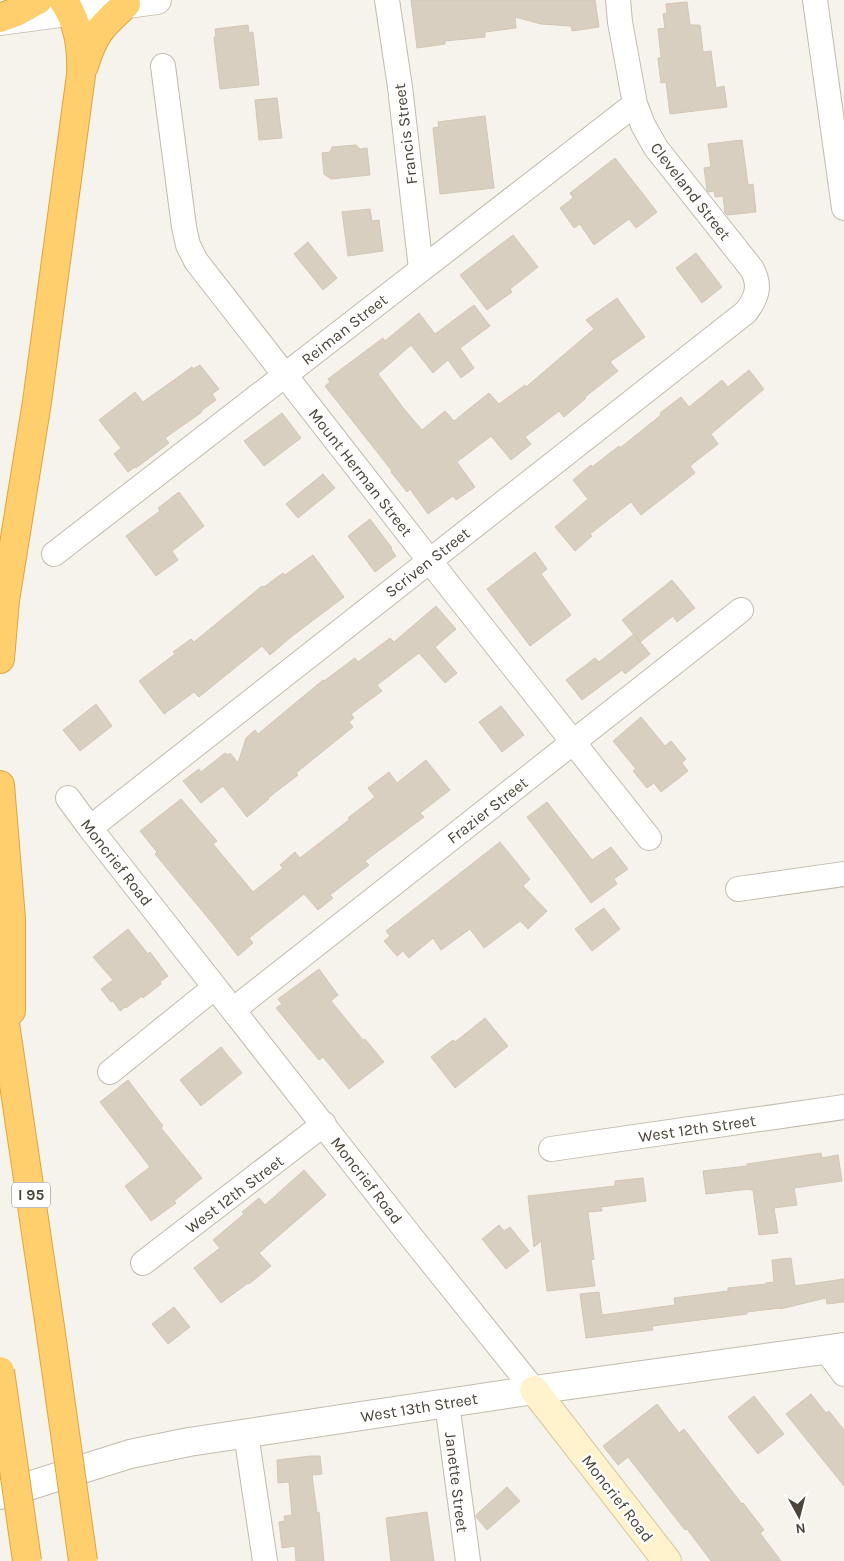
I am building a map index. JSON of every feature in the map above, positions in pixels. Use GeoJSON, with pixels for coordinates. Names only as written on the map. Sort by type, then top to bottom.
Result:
{"type":"FeatureCollection","features":[{"type":"Feature","properties":{"kind":"highway"},"geometry":{"type":"LineString","coordinates":[[0,20],[38,0]]}},
{"type":"Feature","properties":{"kind":"highway"},"geometry":{"type":"LineString","coordinates":[[81,75],[90,44],[102,25],[126,4]]}},
{"type":"Feature","properties":{"kind":"highway"},"geometry":{"type":"LineString","coordinates":[[0,659],[5,600],[37,402],[81,75],[82,52],[78,32],[67,6]]}},
{"type":"Feature","properties":{"kind":"highway"},"geometry":{"type":"LineString","coordinates":[[0,785],[11,920],[11,1062]]}},
{"type":"Feature","properties":{"kind":"highway","name":"I 95"},"geometry":{"type":"LineString","coordinates":[[0,990],[83,1561]]}},
{"type":"Feature","properties":{"kind":"highway"},"geometry":{"type":"LineString","coordinates":[[0,1371],[28,1561]]}},
{"type":"Feature","properties":{"kind":"main road","name":"Moncrief Road"},"geometry":{"type":"LineString","coordinates":[[534,1390],[667,1561]]}},
{"type":"Feature","properties":{"kind":"street"},"geometry":{"type":"LineString","coordinates":[[0,20],[67,6],[126,4],[157,0]]}},
{"type":"Feature","properties":{"kind":"street","name":"Francis Street"},"geometry":{"type":"LineString","coordinates":[[387,0],[400,87],[421,269]]}},
{"type":"Feature","properties":{"kind":"street","name":"Cleveland Street"},"geometry":{"type":"LineString","coordinates":[[618,0],[620,22],[635,104],[643,125],[656,148],[752,269],[756,278],[757,290]]}},
{"type":"Feature","properties":{"kind":"street"},"geometry":{"type":"LineString","coordinates":[[815,0],[844,208]]}},
{"type":"Feature","properties":{"kind":"street","name":"Mount Herman Street"},"geometry":{"type":"LineString","coordinates":[[163,66],[184,227],[188,245],[196,261],[649,838]]}},
{"type":"Feature","properties":{"kind":"street","name":"Reiman Street"},"geometry":{"type":"LineString","coordinates":[[54,554],[635,104]]}},
{"type":"Feature","properties":{"kind":"street","name":"Scriven Street"},"geometry":{"type":"LineString","coordinates":[[90,828],[746,312],[754,302],[757,290]]}},
{"type":"Feature","properties":{"kind":"street","name":"Frazier Street"},"geometry":{"type":"LineString","coordinates":[[233,1010],[741,610]]}},
{"type":"Feature","properties":{"kind":"street","name":"Moncrief Road"},"geometry":{"type":"LineString","coordinates":[[68,798],[408,1233],[534,1390]]}},
{"type":"Feature","properties":{"kind":"street"},"geometry":{"type":"LineString","coordinates":[[738,889],[844,874]]}},
{"type":"Feature","properties":{"kind":"street"},"geometry":{"type":"LineString","coordinates":[[110,1072],[215,987]]}},
{"type":"Feature","properties":{"kind":"street","name":"West 12th Street"},"geometry":{"type":"LineString","coordinates":[[551,1148],[844,1107]]}},
{"type":"Feature","properties":{"kind":"street","name":"West 12th Street"},"geometry":{"type":"LineString","coordinates":[[143,1263],[324,1124]]}},
{"type":"Feature","properties":{"kind":"street"},"geometry":{"type":"LineString","coordinates":[[835,1348],[844,1374]]}},
{"type":"Feature","properties":{"kind":"street","name":"West 13th Street"},"geometry":{"type":"LineString","coordinates":[[0,1495],[130,1454],[189,1442],[534,1390],[835,1348]]}},
{"type":"Feature","properties":{"kind":"street","name":"Janette Street"},"geometry":{"type":"LineString","coordinates":[[447,1403],[468,1561]]}},
{"type":"Feature","properties":{"kind":"street"},"geometry":{"type":"LineString","coordinates":[[246,1434],[265,1561]]}},
{"type":"Feature","properties":{"kind":"building"},"geometry":{"type":"Polygon","coordinates":[[[411,0],[595,0],[599,27],[572,31],[571,26],[541,24],[515,17],[516,28],[485,32],[485,37],[445,41],[445,44],[417,48],[411,0]]]}},
{"type":"Feature","properties":{"kind":"building"},"geometry":{"type":"Polygon","coordinates":[[[687,2],[690,25],[700,25],[703,52],[711,51],[716,88],[724,86],[727,107],[670,114],[666,82],[661,83],[658,58],[661,57],[658,29],[665,28],[663,14],[667,13],[666,4],[687,2]]]}},
{"type":"Feature","properties":{"kind":"building"},"geometry":{"type":"Polygon","coordinates":[[[248,25],[249,33],[253,32],[259,85],[220,89],[214,37],[216,37],[215,29],[248,25]]]}},
{"type":"Feature","properties":{"kind":"building"},"geometry":{"type":"Polygon","coordinates":[[[277,98],[282,138],[259,140],[255,100],[277,98]]]}},
{"type":"Feature","properties":{"kind":"building"},"geometry":{"type":"Polygon","coordinates":[[[485,116],[494,188],[440,194],[433,128],[439,127],[438,122],[485,116]]]}},
{"type":"Feature","properties":{"kind":"building"},"geometry":{"type":"Polygon","coordinates":[[[742,140],[748,185],[753,184],[756,212],[727,215],[725,213],[723,196],[715,197],[714,191],[708,192],[707,190],[704,168],[711,167],[708,144],[742,140]]]}},
{"type":"Feature","properties":{"kind":"building"},"geometry":{"type":"Polygon","coordinates":[[[356,145],[360,149],[367,148],[370,175],[331,179],[324,174],[322,153],[330,152],[332,147],[356,145]]]}},
{"type":"Feature","properties":{"kind":"building"},"geometry":{"type":"Polygon","coordinates":[[[615,158],[657,212],[636,228],[629,219],[594,245],[580,224],[574,228],[560,208],[573,198],[570,193],[615,158]]]}},
{"type":"Feature","properties":{"kind":"building"},"geometry":{"type":"Polygon","coordinates":[[[370,209],[372,221],[379,220],[383,251],[348,256],[342,212],[370,209]]]}},
{"type":"Feature","properties":{"kind":"building"},"geometry":{"type":"Polygon","coordinates":[[[513,235],[538,267],[510,289],[512,292],[487,310],[460,275],[513,235]]]}},
{"type":"Feature","properties":{"kind":"building"},"geometry":{"type":"Polygon","coordinates":[[[308,242],[337,278],[323,290],[294,254],[308,242]]]}},
{"type":"Feature","properties":{"kind":"building"},"geometry":{"type":"Polygon","coordinates":[[[696,253],[722,287],[702,303],[676,268],[696,253]]]}},
{"type":"Feature","properties":{"kind":"building"},"geometry":{"type":"Polygon","coordinates":[[[617,298],[645,337],[610,362],[618,371],[585,397],[564,417],[559,411],[525,437],[531,444],[511,460],[491,436],[457,462],[475,487],[456,500],[453,496],[428,514],[410,489],[407,492],[325,386],[330,382],[328,379],[383,338],[385,341],[419,313],[435,334],[474,305],[490,326],[460,348],[474,368],[461,378],[448,360],[433,373],[411,345],[378,374],[422,430],[445,411],[454,421],[489,393],[499,404],[525,385],[526,387],[594,329],[586,320],[617,298]]]}},
{"type":"Feature","properties":{"kind":"building"},"geometry":{"type":"Polygon","coordinates":[[[200,365],[219,389],[212,394],[216,400],[165,438],[169,443],[128,472],[114,454],[121,448],[99,420],[135,392],[143,402],[192,367],[193,369],[200,365]]]}},
{"type":"Feature","properties":{"kind":"building"},"geometry":{"type":"Polygon","coordinates":[[[749,370],[764,389],[711,434],[718,444],[690,466],[695,473],[641,515],[631,502],[590,534],[592,536],[575,551],[555,527],[588,499],[573,480],[591,465],[592,467],[619,446],[620,448],[681,397],[689,407],[722,380],[728,387],[749,370]]]}},
{"type":"Feature","properties":{"kind":"building"},"geometry":{"type":"Polygon","coordinates":[[[282,413],[301,438],[264,466],[244,441],[282,413]]]}},
{"type":"Feature","properties":{"kind":"building"},"geometry":{"type":"Polygon","coordinates":[[[323,474],[335,488],[298,518],[286,504],[323,474]]]}},
{"type":"Feature","properties":{"kind":"building"},"geometry":{"type":"Polygon","coordinates":[[[179,492],[204,526],[172,551],[178,560],[156,576],[126,536],[160,511],[158,508],[179,492]]]}},
{"type":"Feature","properties":{"kind":"building"},"geometry":{"type":"Polygon","coordinates":[[[370,519],[396,556],[375,572],[348,536],[370,519]]]}},
{"type":"Feature","properties":{"kind":"building"},"geometry":{"type":"Polygon","coordinates":[[[535,552],[547,569],[541,574],[571,615],[530,646],[487,589],[535,552]]]}},
{"type":"Feature","properties":{"kind":"building"},"geometry":{"type":"Polygon","coordinates":[[[313,555],[344,597],[270,655],[262,646],[199,697],[194,692],[164,714],[139,681],[175,654],[173,652],[191,639],[194,642],[262,586],[264,587],[283,573],[285,575],[313,555]]]}},
{"type":"Feature","properties":{"kind":"building"},"geometry":{"type":"Polygon","coordinates":[[[672,580],[695,608],[677,622],[673,616],[640,642],[622,620],[672,580]]]}},
{"type":"Feature","properties":{"kind":"building"},"geometry":{"type":"Polygon","coordinates":[[[436,606],[456,629],[435,647],[457,673],[445,683],[419,653],[377,685],[382,691],[351,714],[354,718],[349,722],[353,727],[296,773],[298,775],[247,817],[223,786],[201,803],[183,781],[199,769],[201,772],[225,753],[228,755],[230,753],[238,763],[246,738],[255,730],[258,734],[323,680],[355,658],[358,662],[390,638],[394,642],[436,606]]]}},
{"type":"Feature","properties":{"kind":"building"},"geometry":{"type":"Polygon","coordinates":[[[634,634],[650,654],[625,674],[622,670],[582,700],[566,680],[595,658],[599,662],[634,634]]]}},
{"type":"Feature","properties":{"kind":"building"},"geometry":{"type":"Polygon","coordinates":[[[96,704],[112,726],[80,751],[63,730],[96,704]]]}},
{"type":"Feature","properties":{"kind":"building"},"geometry":{"type":"Polygon","coordinates":[[[501,706],[524,735],[502,752],[479,722],[501,706]]]}},
{"type":"Feature","properties":{"kind":"building"},"geometry":{"type":"Polygon","coordinates":[[[641,717],[665,746],[671,741],[686,759],[682,763],[688,771],[661,792],[654,783],[647,788],[633,771],[636,769],[613,741],[641,717]]]}},
{"type":"Feature","properties":{"kind":"building"},"geometry":{"type":"Polygon","coordinates":[[[426,760],[450,790],[420,813],[424,817],[365,861],[369,865],[330,895],[333,898],[318,910],[304,894],[249,938],[253,943],[238,956],[155,854],[157,852],[140,831],[181,799],[217,841],[213,844],[253,892],[283,868],[280,865],[295,852],[300,858],[375,797],[368,788],[389,772],[397,783],[426,760]]]}},
{"type":"Feature","properties":{"kind":"building"},"geometry":{"type":"Polygon","coordinates":[[[547,802],[592,860],[611,847],[628,869],[614,879],[617,884],[591,903],[527,817],[547,802]]]}},
{"type":"Feature","properties":{"kind":"building"},"geometry":{"type":"Polygon","coordinates":[[[500,842],[530,879],[523,886],[547,911],[528,929],[520,921],[484,948],[470,929],[441,950],[433,938],[409,958],[403,951],[397,956],[384,941],[390,936],[386,931],[500,842]]]}},
{"type":"Feature","properties":{"kind":"building"},"geometry":{"type":"Polygon","coordinates":[[[604,908],[620,929],[592,951],[575,929],[604,908]]]}},
{"type":"Feature","properties":{"kind":"building"},"geometry":{"type":"Polygon","coordinates":[[[128,929],[148,954],[150,952],[168,976],[143,998],[142,996],[120,1011],[101,989],[113,980],[93,957],[128,929]]]}},
{"type":"Feature","properties":{"kind":"building"},"geometry":{"type":"Polygon","coordinates":[[[319,969],[338,995],[331,1001],[384,1062],[349,1089],[323,1057],[319,1060],[276,1008],[282,1004],[278,999],[319,969]]]}},
{"type":"Feature","properties":{"kind":"building"},"geometry":{"type":"Polygon","coordinates":[[[485,1018],[508,1046],[455,1088],[431,1057],[453,1040],[455,1042],[485,1018]]]}},
{"type":"Feature","properties":{"kind":"building"},"geometry":{"type":"Polygon","coordinates":[[[221,1047],[242,1073],[201,1106],[180,1080],[221,1047]]]}},
{"type":"Feature","properties":{"kind":"building"},"geometry":{"type":"Polygon","coordinates":[[[128,1080],[163,1126],[161,1128],[202,1178],[174,1201],[176,1203],[151,1221],[125,1186],[150,1167],[100,1102],[128,1080]]]}},
{"type":"Feature","properties":{"kind":"building"},"geometry":{"type":"Polygon","coordinates":[[[821,1153],[822,1158],[838,1155],[842,1181],[794,1188],[797,1205],[774,1208],[778,1233],[759,1235],[753,1190],[706,1194],[703,1171],[747,1166],[747,1164],[821,1153]]]}},
{"type":"Feature","properties":{"kind":"building"},"geometry":{"type":"Polygon","coordinates":[[[304,1170],[326,1195],[259,1253],[271,1266],[221,1303],[194,1268],[220,1248],[213,1240],[244,1214],[242,1212],[259,1198],[265,1205],[304,1170]]]}},
{"type":"Feature","properties":{"kind":"building"},"geometry":{"type":"Polygon","coordinates":[[[643,1178],[646,1201],[601,1207],[602,1211],[588,1212],[594,1259],[591,1260],[595,1286],[547,1291],[541,1241],[534,1247],[528,1196],[615,1186],[615,1181],[643,1178]]]}},
{"type":"Feature","properties":{"kind":"building"},"geometry":{"type":"Polygon","coordinates":[[[499,1225],[504,1231],[510,1227],[529,1251],[506,1269],[482,1239],[499,1225]]]}},
{"type":"Feature","properties":{"kind":"building"},"geometry":{"type":"Polygon","coordinates":[[[791,1258],[795,1286],[844,1279],[844,1302],[827,1304],[826,1298],[780,1309],[652,1326],[653,1330],[586,1338],[580,1294],[599,1292],[602,1315],[675,1305],[674,1298],[728,1291],[728,1288],[774,1282],[772,1260],[791,1258]]]}},
{"type":"Feature","properties":{"kind":"building"},"geometry":{"type":"Polygon","coordinates":[[[174,1307],[190,1327],[168,1344],[152,1324],[174,1307]]]}},
{"type":"Feature","properties":{"kind":"building"},"geometry":{"type":"Polygon","coordinates":[[[811,1394],[826,1413],[829,1411],[844,1430],[844,1486],[786,1414],[811,1394]]]}},
{"type":"Feature","properties":{"kind":"building"},"geometry":{"type":"Polygon","coordinates":[[[754,1396],[784,1434],[758,1454],[728,1417],[754,1396]]]}},
{"type":"Feature","properties":{"kind":"building"},"geometry":{"type":"Polygon","coordinates":[[[657,1404],[679,1433],[684,1429],[743,1503],[764,1530],[760,1533],[781,1561],[711,1561],[628,1457],[618,1465],[603,1446],[657,1404]]]}},
{"type":"Feature","properties":{"kind":"building"},"geometry":{"type":"Polygon","coordinates":[[[320,1456],[322,1474],[312,1475],[317,1513],[319,1512],[324,1561],[296,1561],[295,1546],[282,1548],[279,1522],[285,1521],[284,1516],[292,1515],[289,1482],[278,1483],[277,1460],[320,1456]]]}},
{"type":"Feature","properties":{"kind":"building"},"geometry":{"type":"Polygon","coordinates":[[[507,1487],[520,1501],[487,1530],[476,1515],[507,1487]]]}},
{"type":"Feature","properties":{"kind":"building"},"geometry":{"type":"Polygon","coordinates":[[[427,1512],[434,1561],[391,1561],[386,1518],[427,1512]]]}}]}
